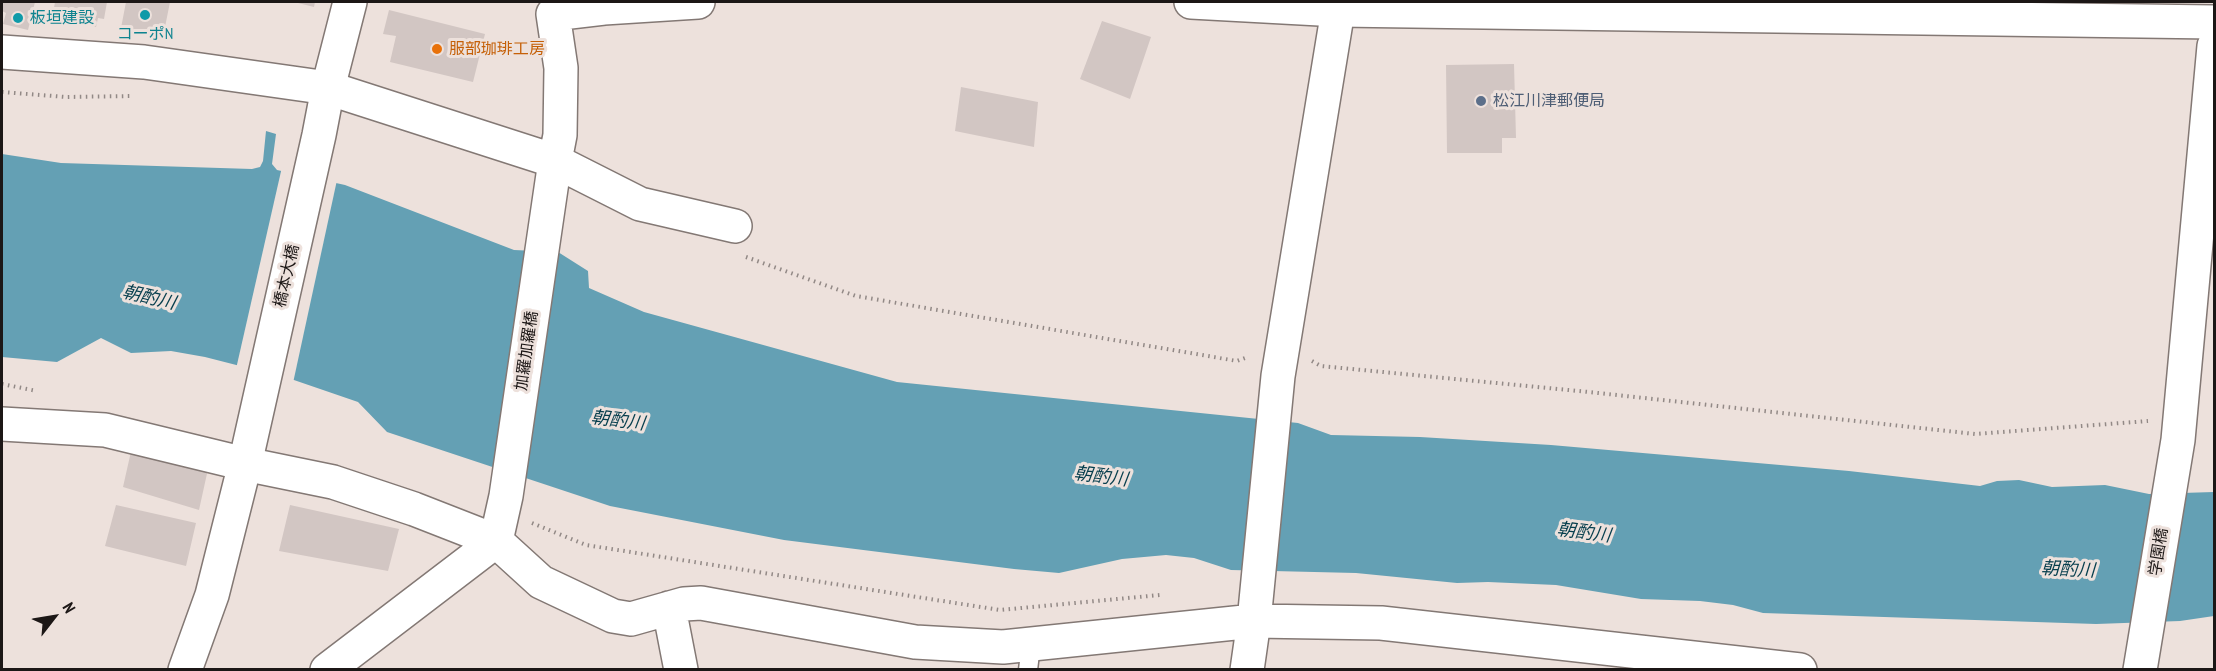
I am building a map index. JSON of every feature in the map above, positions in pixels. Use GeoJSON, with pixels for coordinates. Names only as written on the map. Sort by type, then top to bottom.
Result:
{"type":"FeatureCollection","features":[{"type":"Feature","properties":{"kind":"street","name":"橋本大橋"},"geometry":{"type":"LineString","coordinates":[[185,669],[212,596],[245,464],[328,88],[350,2]]}},
{"type":"Feature","properties":{"kind":"street","name":"加羅加羅橋"},"geometry":{"type":"LineString","coordinates":[[501,516],[560,135],[561,68],[554,14],[604,8],[698,2]]}},
{"type":"Feature","properties":{"kind":"street"},"geometry":{"type":"LineString","coordinates":[[1191,2],[1358,8],[2214,22]]}},
{"type":"Feature","properties":{"kind":"street"},"geometry":{"type":"LineString","coordinates":[[1247,669],[1280,360],[1358,8]]}},
{"type":"Feature","properties":{"kind":"street","name":"学園橋"},"geometry":{"type":"LineString","coordinates":[[2140,667],[2179,429],[2214,46]]}},
{"type":"Feature","properties":{"kind":"street"},"geometry":{"type":"LineString","coordinates":[[2,52],[144,62],[328,88],[555,161],[640,204],[739,241]]}},
{"type":"Feature","properties":{"kind":"street"},"geometry":{"type":"LineString","coordinates":[[2,424],[105,430],[245,464],[333,482],[414,508],[501,516]]}},
{"type":"Feature","properties":{"kind":"street"},"geometry":{"type":"LineString","coordinates":[[501,516],[541,582],[613,616],[631,619],[669,608],[702,603],[915,642],[1003,647],[1030,657],[1255,610],[1800,669]]}},
{"type":"Feature","properties":{"kind":"street"},"geometry":{"type":"LineString","coordinates":[[327,669],[501,516]]}},
{"type":"Feature","properties":{"kind":"street"},"geometry":{"type":"LineString","coordinates":[[669,608],[686,666]]}},
{"type":"Feature","properties":{"kind":"path"},"geometry":{"type":"LineString","coordinates":[[2,92],[66,97],[136,96]]}},
{"type":"Feature","properties":{"kind":"path"},"geometry":{"type":"LineString","coordinates":[[739,241],[856,296],[1237,361],[1280,360],[1975,434],[2179,429]]}},
{"type":"Feature","properties":{"kind":"path"},"geometry":{"type":"LineString","coordinates":[[2,384],[48,393]]}},
{"type":"Feature","properties":{"kind":"path"},"geometry":{"type":"LineString","coordinates":[[501,516],[586,545],[1000,610],[1164,595]]}},
{"type":"Feature","properties":{"kind":"water","name":"朝酌川"},"geometry":{"type":"Polygon","coordinates":[[[266,131],[276,134],[272,164],[277,170],[345,185],[514,250],[558,252],[588,271],[589,288],[644,312],[897,382],[1298,423],[1331,435],[1420,437],[1551,445],[1849,471],[1980,486],[1997,481],[2019,480],[2052,487],[2105,485],[2149,494],[2214,492],[2214,616],[2180,621],[2096,624],[1763,613],[1733,605],[1700,601],[1641,599],[1556,585],[1457,583],[1356,573],[1231,570],[1194,558],[1166,555],[1122,559],[1059,573],[1014,569],[784,540],[610,506],[387,432],[358,402],[291,379],[205,357],[171,351],[131,353],[101,338],[57,362],[2,357],[2,154],[61,163],[252,169],[260,167],[263,161],[266,131]]]}},
{"type":"Feature","properties":{"kind":"pier"},"geometry":{"type":"Polygon","coordinates":[[[282,167],[337,180],[293,383],[236,369],[282,167]]]}},
{"type":"Feature","properties":{"kind":"building","name":"板垣建設"},"geometry":{"type":"Polygon","coordinates":[[[2,2],[35,2],[28,30],[3,24],[6,13],[2,11],[2,2]]]}},
{"type":"Feature","properties":{"kind":"building"},"geometry":{"type":"Polygon","coordinates":[[[55,2],[107,2],[104,19],[98,18],[96,27],[52,19],[55,2]]]}},
{"type":"Feature","properties":{"kind":"building","name":"コーポN"},"geometry":{"type":"Polygon","coordinates":[[[126,2],[170,2],[163,37],[121,28],[126,2]]]}},
{"type":"Feature","properties":{"kind":"building"},"geometry":{"type":"Polygon","coordinates":[[[294,2],[315,2],[314,7],[294,2]]]}},
{"type":"Feature","properties":{"kind":"building","name":"服部珈琲工房"},"geometry":{"type":"Polygon","coordinates":[[[389,10],[485,34],[473,82],[390,62],[396,36],[383,34],[389,10]]]}},
{"type":"Feature","properties":{"kind":"building"},"geometry":{"type":"Polygon","coordinates":[[[1102,21],[1151,37],[1130,99],[1080,79],[1102,21]]]}},
{"type":"Feature","properties":{"kind":"building","name":"松江川津郵便局"},"geometry":{"type":"Polygon","coordinates":[[[1514,64],[1516,138],[1502,138],[1502,153],[1447,153],[1446,65],[1514,64]]]}},
{"type":"Feature","properties":{"kind":"building"},"geometry":{"type":"Polygon","coordinates":[[[961,87],[1038,102],[1034,147],[955,131],[961,87]]]}},
{"type":"Feature","properties":{"kind":"building"},"geometry":{"type":"Polygon","coordinates":[[[132,447],[208,469],[199,510],[123,487],[132,447]]]}},
{"type":"Feature","properties":{"kind":"building"},"geometry":{"type":"Polygon","coordinates":[[[116,505],[196,523],[186,566],[105,546],[116,505]]]}},
{"type":"Feature","properties":{"kind":"building"},"geometry":{"type":"Polygon","coordinates":[[[290,505],[399,529],[388,571],[279,551],[290,505]]]}},
{"type":"Feature","properties":{"kind":"place","name":"コーポN"},"geometry":{"type":"Point","coordinates":[145,15]}},
{"type":"Feature","properties":{"kind":"place","name":"板垣建設"},"geometry":{"type":"Point","coordinates":[18,18]}},
{"type":"Feature","properties":{"kind":"place","name":"服部珈琲工房"},"geometry":{"type":"Point","coordinates":[437,49]}},
{"type":"Feature","properties":{"kind":"place","name":"松江川津郵便局"},"geometry":{"type":"Point","coordinates":[1481,101]}}]}
